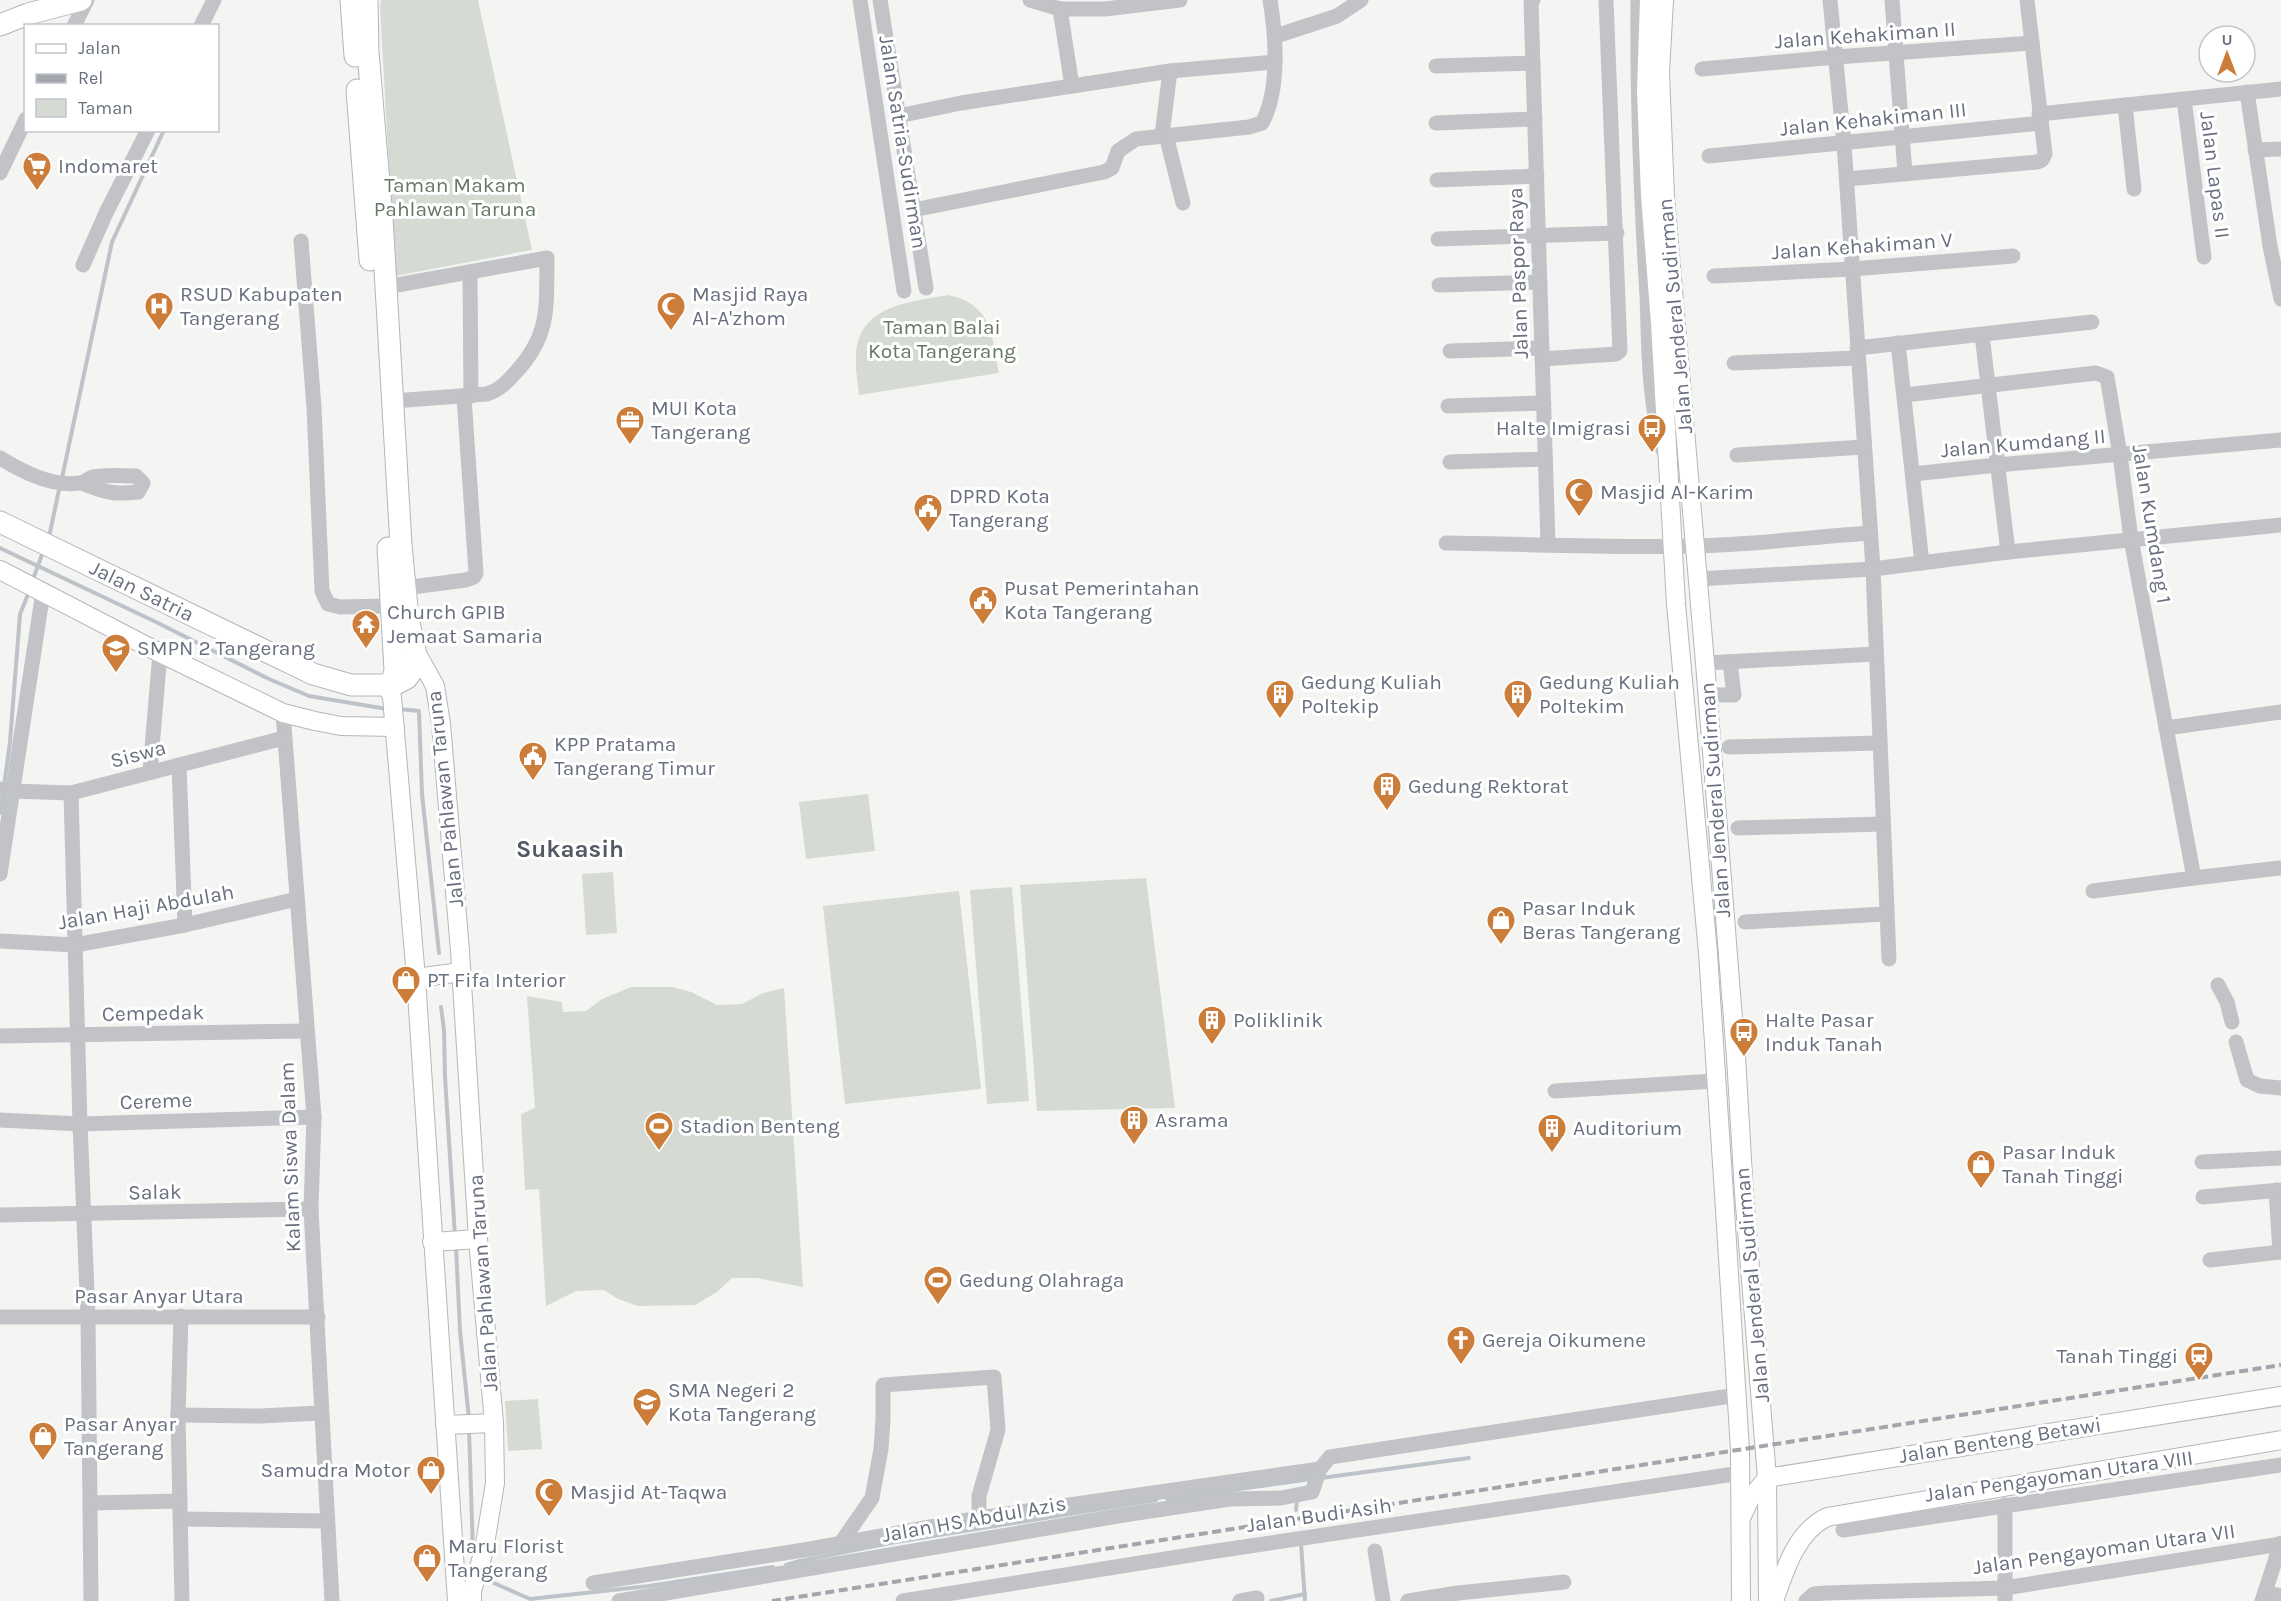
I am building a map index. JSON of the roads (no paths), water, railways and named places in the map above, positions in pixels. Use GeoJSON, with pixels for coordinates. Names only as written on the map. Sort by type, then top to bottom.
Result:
{"type":"FeatureCollection","features":[{"type":"Feature","properties":{"kind":"highway"},"geometry":{"type":"LineString","coordinates":[[0,25],[28,14],[81,0]]}},
{"type":"Feature","properties":{"kind":"highway","name":"Jalan Pahlawan Taruna"},"geometry":{"type":"LineString","coordinates":[[359,0],[369,64],[405,588],[408,618],[415,650]]}},
{"type":"Feature","properties":{"kind":"highway","name":"Jalan Pahlawan Taruna"},"geometry":{"type":"LineString","coordinates":[[359,0],[360,135],[369,234],[394,670],[390,691]]}},
{"type":"Feature","properties":{"kind":"highway","name":"Jalan Satria"},"geometry":{"type":"LineString","coordinates":[[0,522],[313,674],[351,685],[390,691]]}},
{"type":"Feature","properties":{"kind":"highway"},"geometry":{"type":"LineString","coordinates":[[390,691],[407,678],[412,671],[415,650]]}},
{"type":"Feature","properties":{"kind":"main road","name":"Jalan Jenderal Sudirman"},"geometry":{"type":"LineString","coordinates":[[1649,0],[1646,91],[1650,195],[1673,546],[1708,953],[1737,1395],[1741,1473],[1742,1597]]}},
{"type":"Feature","properties":{"kind":"main road","name":"Jalan Jenderal Sudirman"},"geometry":{"type":"LineString","coordinates":[[1664,0],[1660,73],[1665,197],[1705,663],[1767,1478],[1770,1598]]}},
{"type":"Feature","properties":{"kind":"main road"},"geometry":{"type":"LineString","coordinates":[[0,570],[160,653],[283,713],[341,726],[395,724]]}},
{"type":"Feature","properties":{"kind":"main road","name":"Jalan Pahlawan Taruna"},"geometry":{"type":"LineString","coordinates":[[415,650],[435,686],[441,724],[462,972],[473,1239],[495,1483],[484,1550],[471,1597]]}},
{"type":"Feature","properties":{"kind":"main road","name":"Jalan Pahlawan Taruna"},"geometry":{"type":"LineString","coordinates":[[390,691],[395,724],[416,978],[449,1425],[471,1597]]}},
{"type":"Feature","properties":{"kind":"main road"},"geometry":{"type":"LineString","coordinates":[[416,978],[462,972]]}},
{"type":"Feature","properties":{"kind":"main road"},"geometry":{"type":"LineString","coordinates":[[437,1241],[473,1239]]}},
{"type":"Feature","properties":{"kind":"main road","name":"Jalan Benteng Betawi"},"geometry":{"type":"LineString","coordinates":[[1767,1478],[2281,1396]]}},
{"type":"Feature","properties":{"kind":"main road"},"geometry":{"type":"LineString","coordinates":[[449,1425],[489,1423]]}},
{"type":"Feature","properties":{"kind":"main road"},"geometry":{"type":"LineString","coordinates":[[1742,1597],[1770,1598],[1800,1540],[1809,1529],[1827,1517],[2281,1440]]}},
{"type":"Feature","properties":{"kind":"main road"},"geometry":{"type":"LineString","coordinates":[[1741,1517],[1750,1498],[1767,1478]]}},
{"type":"Feature","properties":{"kind":"street"},"geometry":{"type":"LineString","coordinates":[[75,24],[87,0]]}},
{"type":"Feature","properties":{"kind":"street"},"geometry":{"type":"LineString","coordinates":[[202,24],[214,0]]}},
{"type":"Feature","properties":{"kind":"street","name":"Jalan Satria-Sudirman"},"geometry":{"type":"LineString","coordinates":[[860,0],[904,291]]}},
{"type":"Feature","properties":{"kind":"street","name":"Jalan Satria-Sudirman"},"geometry":{"type":"LineString","coordinates":[[880,0],[926,288]]}},
{"type":"Feature","properties":{"kind":"street"},"geometry":{"type":"LineString","coordinates":[[1030,0],[1057,6],[1105,9],[1180,0]]}},
{"type":"Feature","properties":{"kind":"street"},"geometry":{"type":"LineString","coordinates":[[913,210],[1104,172],[1112,168],[1118,151],[1136,139],[1249,127],[1262,123],[1268,111],[1275,62],[1276,36],[1270,0]]}},
{"type":"Feature","properties":{"kind":"street"},"geometry":{"type":"LineString","coordinates":[[1276,36],[1337,16],[1361,0]]}},
{"type":"Feature","properties":{"kind":"street","name":"Jalan Paspor Raya"},"geometry":{"type":"LineString","coordinates":[[1533,0],[1531,3],[1534,119],[1548,544]]}},
{"type":"Feature","properties":{"kind":"street"},"geometry":{"type":"LineString","coordinates":[[1450,351],[1542,354],[1619,353],[1617,233],[1605,0]]}},
{"type":"Feature","properties":{"kind":"street","name":"Jalan Jenderal Sudirman"},"geometry":{"type":"LineString","coordinates":[[1638,0],[1638,116],[1649,336],[1657,432],[1669,464]]}},
{"type":"Feature","properties":{"kind":"street"},"geometry":{"type":"LineString","coordinates":[[1830,0],[1847,178],[1873,569],[1878,743],[1889,959]]}},
{"type":"Feature","properties":{"kind":"street"},"geometry":{"type":"LineString","coordinates":[[1892,0],[1905,173]]}},
{"type":"Feature","properties":{"kind":"street"},"geometry":{"type":"LineString","coordinates":[[1847,178],[2042,160],[2045,154],[2027,0]]}},
{"type":"Feature","properties":{"kind":"street"},"geometry":{"type":"LineString","coordinates":[[1057,6],[1072,86]]}},
{"type":"Feature","properties":{"kind":"street","name":"Jalan Kehakiman II"},"geometry":{"type":"LineString","coordinates":[[1702,69],[2032,43]]}},
{"type":"Feature","properties":{"kind":"street"},"geometry":{"type":"LineString","coordinates":[[898,116],[961,103],[1170,71],[1275,62]]}},
{"type":"Feature","properties":{"kind":"street"},"geometry":{"type":"LineString","coordinates":[[1436,66],[1533,63]]}},
{"type":"Feature","properties":{"kind":"street"},"geometry":{"type":"LineString","coordinates":[[1170,71],[1164,135],[1183,203]]}},
{"type":"Feature","properties":{"kind":"street","name":"Jalan Kehakiman III"},"geometry":{"type":"LineString","coordinates":[[1709,156],[1904,137],[2125,105],[2281,89]]}},
{"type":"Feature","properties":{"kind":"street"},"geometry":{"type":"LineString","coordinates":[[2247,92],[2281,299]]}},
{"type":"Feature","properties":{"kind":"street","name":"Jalan Lapas II"},"geometry":{"type":"LineString","coordinates":[[2184,99],[2204,257]]}},
{"type":"Feature","properties":{"kind":"street"},"geometry":{"type":"LineString","coordinates":[[2125,105],[2134,189]]}},
{"type":"Feature","properties":{"kind":"street"},"geometry":{"type":"LineString","coordinates":[[1436,123],[1534,119]]}},
{"type":"Feature","properties":{"kind":"street"},"geometry":{"type":"LineString","coordinates":[[0,173],[24,123]]}},
{"type":"Feature","properties":{"kind":"street"},"geometry":{"type":"LineString","coordinates":[[83,266],[106,213],[147,132]]}},
{"type":"Feature","properties":{"kind":"street"},"geometry":{"type":"LineString","coordinates":[[2255,150],[2281,149]]}},
{"type":"Feature","properties":{"kind":"street"},"geometry":{"type":"LineString","coordinates":[[1437,180],[1536,176]]}},
{"type":"Feature","properties":{"kind":"street"},"geometry":{"type":"LineString","coordinates":[[1438,239],[1617,233]]}},
{"type":"Feature","properties":{"kind":"street"},"geometry":{"type":"LineString","coordinates":[[301,241],[314,407],[322,591],[328,604],[340,607],[390,606]]}},
{"type":"Feature","properties":{"kind":"street","name":"Jalan Kehakiman V"},"geometry":{"type":"LineString","coordinates":[[1714,276],[1852,269],[2013,256]]}},
{"type":"Feature","properties":{"kind":"street"},"geometry":{"type":"LineString","coordinates":[[386,286],[547,258],[544,327],[534,350],[501,387],[487,394],[468,397],[393,401]]}},
{"type":"Feature","properties":{"kind":"street"},"geometry":{"type":"LineString","coordinates":[[405,588],[466,580],[474,577],[476,573],[468,397],[470,272]]}},
{"type":"Feature","properties":{"kind":"street"},"geometry":{"type":"LineString","coordinates":[[1439,285],[1540,282]]}},
{"type":"Feature","properties":{"kind":"street"},"geometry":{"type":"LineString","coordinates":[[1734,363],[1857,353],[1898,344],[2092,322]]}},
{"type":"Feature","properties":{"kind":"street"},"geometry":{"type":"LineString","coordinates":[[1982,334],[2008,552]]}},
{"type":"Feature","properties":{"kind":"street"},"geometry":{"type":"LineString","coordinates":[[1898,344],[1922,563]]}},
{"type":"Feature","properties":{"kind":"street","name":"Jalan Kumdang 1"},"geometry":{"type":"LineString","coordinates":[[1905,395],[2096,373],[2104,375],[2108,382],[2131,539],[2194,878]]}},
{"type":"Feature","properties":{"kind":"street"},"geometry":{"type":"LineString","coordinates":[[1448,406],[1544,403]]}},
{"type":"Feature","properties":{"kind":"street","name":"Jalan Kumdang II"},"geometry":{"type":"LineString","coordinates":[[1913,474],[2281,440]]}},
{"type":"Feature","properties":{"kind":"street"},"geometry":{"type":"LineString","coordinates":[[1737,455],[1864,447]]}},
{"type":"Feature","properties":{"kind":"street"},"geometry":{"type":"LineString","coordinates":[[0,458],[24,472],[45,479],[74,483]]}},
{"type":"Feature","properties":{"kind":"street"},"geometry":{"type":"LineString","coordinates":[[1450,462],[1545,459]]}},
{"type":"Feature","properties":{"kind":"street"},"geometry":{"type":"LineString","coordinates":[[1697,579],[1873,569],[2008,552],[2281,525]]}},
{"type":"Feature","properties":{"kind":"street"},"geometry":{"type":"LineString","coordinates":[[1446,543],[1548,544],[1575,547],[1695,546],[1870,533]]}},
{"type":"Feature","properties":{"kind":"street"},"geometry":{"type":"LineString","coordinates":[[0,874],[7,790],[41,591]]}},
{"type":"Feature","properties":{"kind":"street"},"geometry":{"type":"LineString","coordinates":[[150,772],[160,653]]}},
{"type":"Feature","properties":{"kind":"street"},"geometry":{"type":"LineString","coordinates":[[1705,663],[1876,654]]}},
{"type":"Feature","properties":{"kind":"street"},"geometry":{"type":"LineString","coordinates":[[1707,696],[1734,695],[1730,662]]}},
{"type":"Feature","properties":{"kind":"street"},"geometry":{"type":"LineString","coordinates":[[2166,728],[2281,712]]}},
{"type":"Feature","properties":{"kind":"street","name":"Kalam Siswa Dalam"},"geometry":{"type":"LineString","coordinates":[[283,713],[314,1117],[311,1209],[332,1601]]}},
{"type":"Feature","properties":{"kind":"street","name":"Siswa"},"geometry":{"type":"LineString","coordinates":[[7,790],[71,793],[284,738]]}},
{"type":"Feature","properties":{"kind":"street"},"geometry":{"type":"LineString","coordinates":[[1729,747],[1878,743]]}},
{"type":"Feature","properties":{"kind":"street"},"geometry":{"type":"LineString","coordinates":[[179,765],[185,925]]}},
{"type":"Feature","properties":{"kind":"street"},"geometry":{"type":"LineString","coordinates":[[71,793],[88,1316],[91,1601]]}},
{"type":"Feature","properties":{"kind":"street"},"geometry":{"type":"LineString","coordinates":[[1737,828],[1882,824]]}},
{"type":"Feature","properties":{"kind":"street"},"geometry":{"type":"LineString","coordinates":[[2093,891],[2280,868]]}},
{"type":"Feature","properties":{"kind":"street","name":"Jalan Haji Abdulah"},"geometry":{"type":"LineString","coordinates":[[0,941],[75,945],[185,925],[297,899]]}},
{"type":"Feature","properties":{"kind":"street"},"geometry":{"type":"LineString","coordinates":[[1745,922],[1886,914]]}},
{"type":"Feature","properties":{"kind":"street"},"geometry":{"type":"LineString","coordinates":[[2218,985],[2228,1002],[2232,1022]]}},
{"type":"Feature","properties":{"kind":"street","name":"Cempedak"},"geometry":{"type":"LineString","coordinates":[[0,1036],[307,1031]]}},
{"type":"Feature","properties":{"kind":"street"},"geometry":{"type":"LineString","coordinates":[[2236,1042],[2247,1080],[2260,1086],[2281,1088]]}},
{"type":"Feature","properties":{"kind":"street"},"geometry":{"type":"LineString","coordinates":[[1555,1091],[1715,1081]]}},
{"type":"Feature","properties":{"kind":"street","name":"Cereme"},"geometry":{"type":"LineString","coordinates":[[0,1120],[80,1124],[314,1117]]}},
{"type":"Feature","properties":{"kind":"street"},"geometry":{"type":"LineString","coordinates":[[2202,1162],[2281,1158]]}},
{"type":"Feature","properties":{"kind":"street"},"geometry":{"type":"LineString","coordinates":[[2203,1197],[2279,1190],[2281,1252],[2210,1260]]}},
{"type":"Feature","properties":{"kind":"street","name":"Salak"},"geometry":{"type":"LineString","coordinates":[[0,1215],[311,1209]]}},
{"type":"Feature","properties":{"kind":"street"},"geometry":{"type":"LineString","coordinates":[[182,1316],[178,1415],[182,1601]]}},
{"type":"Feature","properties":{"kind":"street","name":"Pasar Anyar Utara"},"geometry":{"type":"LineString","coordinates":[[0,1317],[318,1317]]}},
{"type":"Feature","properties":{"kind":"street"},"geometry":{"type":"LineString","coordinates":[[840,1544],[872,1498],[880,1449],[883,1385],[994,1377],[998,1430],[979,1496],[980,1518]]}},
{"type":"Feature","properties":{"kind":"street"},"geometry":{"type":"LineString","coordinates":[[1229,1491],[1260,1497],[1281,1498],[1312,1492],[1319,1473],[1330,1457],[1737,1395]]}},
{"type":"Feature","properties":{"kind":"street"},"geometry":{"type":"LineString","coordinates":[[178,1415],[260,1416],[321,1413]]}},
{"type":"Feature","properties":{"kind":"street","name":"Jalan Pengayoman Utara VIII"},"geometry":{"type":"LineString","coordinates":[[1843,1530],[2005,1504],[2281,1465]]}},
{"type":"Feature","properties":{"kind":"street"},"geometry":{"type":"LineString","coordinates":[[593,1583],[840,1544],[980,1518],[1130,1505],[1229,1491],[1259,1478],[1319,1473]]}},
{"type":"Feature","properties":{"kind":"street","name":"Jalan Budi Asih"},"geometry":{"type":"LineString","coordinates":[[903,1601],[1741,1473]]}},
{"type":"Feature","properties":{"kind":"street"},"geometry":{"type":"LineString","coordinates":[[1259,1478],[1260,1497]]}},
{"type":"Feature","properties":{"kind":"street"},"geometry":{"type":"LineString","coordinates":[[91,1503],[180,1501]]}},
{"type":"Feature","properties":{"kind":"street"},"geometry":{"type":"LineString","coordinates":[[2005,1504],[2005,1595]]}},
{"type":"Feature","properties":{"kind":"street","name":"Jalan HS Abdul Azis"},"geometry":{"type":"LineString","coordinates":[[619,1601],[808,1568],[1130,1505]]}},
{"type":"Feature","properties":{"kind":"street"},"geometry":{"type":"LineString","coordinates":[[180,1519],[326,1521]]}},
{"type":"Feature","properties":{"kind":"street"},"geometry":{"type":"LineString","coordinates":[[2281,1544],[2264,1596],[2281,1596]]}},
{"type":"Feature","properties":{"kind":"street","name":"Jalan Pengayoman Utara VII"},"geometry":{"type":"LineString","coordinates":[[1806,1601],[1814,1594],[1825,1593],[2005,1595],[2281,1544]]}},
{"type":"Feature","properties":{"kind":"street"},"geometry":{"type":"LineString","coordinates":[[808,1568],[810,1549]]}},
{"type":"Feature","properties":{"kind":"street"},"geometry":{"type":"LineString","coordinates":[[1375,1551],[1383,1601]]}},
{"type":"Feature","properties":{"kind":"street"},"geometry":{"type":"LineString","coordinates":[[667,1592],[683,1568]]}},
{"type":"Feature","properties":{"kind":"street"},"geometry":{"type":"LineString","coordinates":[[1408,1601],[1564,1581]]}},
{"type":"Feature","properties":{"kind":"street"},"geometry":{"type":"LineString","coordinates":[[1240,1601],[1257,1598]]}},
{"type":"Feature","properties":{"kind":"waterway"},"geometry":{"type":"LineString","coordinates":[[62,478],[112,242],[163,132]]}},
{"type":"Feature","properties":{"kind":"waterway"},"geometry":{"type":"LineString","coordinates":[[49,537],[60,485]]}},
{"type":"Feature","properties":{"kind":"waterway"},"geometry":{"type":"LineString","coordinates":[[0,548],[269,679],[309,696],[387,709]]}},
{"type":"Feature","properties":{"kind":"waterway"},"geometry":{"type":"LineString","coordinates":[[32,582],[44,549]]}},
{"type":"Feature","properties":{"kind":"waterway"},"geometry":{"type":"LineString","coordinates":[[4,786],[10,742],[20,614],[29,592]]}},
{"type":"Feature","properties":{"kind":"waterway"},"geometry":{"type":"LineString","coordinates":[[398,709],[419,711],[422,794],[439,953]]}},
{"type":"Feature","properties":{"kind":"waterway"},"geometry":{"type":"LineString","coordinates":[[0,813],[3,793]]}},
{"type":"Feature","properties":{"kind":"waterway"},"geometry":{"type":"LineString","coordinates":[[441,1007],[455,1236]]}},
{"type":"Feature","properties":{"kind":"waterway"},"geometry":{"type":"LineString","coordinates":[[456,1247],[460,1331],[469,1419]]}},
{"type":"Feature","properties":{"kind":"waterway"},"geometry":{"type":"LineString","coordinates":[[469,1429],[473,1553],[475,1556]]}},
{"type":"Feature","properties":{"kind":"waterway"},"geometry":{"type":"LineString","coordinates":[[1321,1478],[1469,1458]]}},
{"type":"Feature","properties":{"kind":"waterway"},"geometry":{"type":"LineString","coordinates":[[1167,1499],[1311,1479]]}},
{"type":"Feature","properties":{"kind":"waterway"},"geometry":{"type":"LineString","coordinates":[[1296,1510],[1297,1499]]}},
{"type":"Feature","properties":{"kind":"waterway"},"geometry":{"type":"LineString","coordinates":[[786,1565],[890,1543],[1156,1500]]}},
{"type":"Feature","properties":{"kind":"waterway"},"geometry":{"type":"LineString","coordinates":[[1301,1544],[1305,1601]]}},
{"type":"Feature","properties":{"kind":"waterway"},"geometry":{"type":"LineString","coordinates":[[484,1574],[487,1580],[530,1599],[649,1586],[773,1567]]}},
{"type":"Feature","properties":{"kind":"waterway"},"geometry":{"type":"LineString","coordinates":[[1271,1601],[1305,1594]]}},
{"type":"Feature","properties":{"kind":"railway"},"geometry":{"type":"LineString","coordinates":[[772,1601],[2281,1365]]}},
{"type":"Feature","properties":{"kind":"place","name":"Indomaret"},"geometry":{"type":"Point","coordinates":[37,192]}},
{"type":"Feature","properties":{"kind":"place","name":"RSUD Kabupaten Tangerang"},"geometry":{"type":"Point","coordinates":[159,332]}},
{"type":"Feature","properties":{"kind":"place","name":"Masjid Raya Al-A'zhom"},"geometry":{"type":"Point","coordinates":[671,332]}},
{"type":"Feature","properties":{"kind":"place","name":"MUI Kota Tangerang"},"geometry":{"type":"Point","coordinates":[630,446]}},
{"type":"Feature","properties":{"kind":"place","name":"Halte Imigrasi"},"geometry":{"type":"Point","coordinates":[1652,454]}},
{"type":"Feature","properties":{"kind":"place","name":"Masjid Al-Karim"},"geometry":{"type":"Point","coordinates":[1579,518]}},
{"type":"Feature","properties":{"kind":"place","name":"DPRD Kota Tangerang"},"geometry":{"type":"Point","coordinates":[928,534]}},
{"type":"Feature","properties":{"kind":"place","name":"Pusat Pemerintahan Kota Tangerang"},"geometry":{"type":"Point","coordinates":[983,626]}},
{"type":"Feature","properties":{"kind":"place","name":"Church GPIB Jemaat Samaria"},"geometry":{"type":"Point","coordinates":[366,650]}},
{"type":"Feature","properties":{"kind":"place","name":"SMPN 2 Tangerang"},"geometry":{"type":"Point","coordinates":[116,674]}},
{"type":"Feature","properties":{"kind":"place","name":"Gedung Kuliah Poltekip"},"geometry":{"type":"Point","coordinates":[1280,720]}},
{"type":"Feature","properties":{"kind":"place","name":"Gedung Kuliah Poltekim"},"geometry":{"type":"Point","coordinates":[1518,720]}},
{"type":"Feature","properties":{"kind":"place","name":"KPP Pratama Tangerang Timur"},"geometry":{"type":"Point","coordinates":[533,782]}},
{"type":"Feature","properties":{"kind":"place","name":"Gedung Rektorat"},"geometry":{"type":"Point","coordinates":[1387,812]}},
{"type":"Feature","properties":{"kind":"place","name":"Pasar Induk Beras Tangerang"},"geometry":{"type":"Point","coordinates":[1501,946]}},
{"type":"Feature","properties":{"kind":"place","name":"PT Fifa Interior"},"geometry":{"type":"Point","coordinates":[406,1006]}},
{"type":"Feature","properties":{"kind":"place","name":"Poliklinik"},"geometry":{"type":"Point","coordinates":[1212,1046]}},
{"type":"Feature","properties":{"kind":"place","name":"Halte Pasar Induk Tanah"},"geometry":{"type":"Point","coordinates":[1744,1058]}},
{"type":"Feature","properties":{"kind":"place","name":"Asrama"},"geometry":{"type":"Point","coordinates":[1134,1146]}},
{"type":"Feature","properties":{"kind":"place","name":"Stadion Benteng"},"geometry":{"type":"Point","coordinates":[659,1152]}},
{"type":"Feature","properties":{"kind":"place","name":"Auditorium"},"geometry":{"type":"Point","coordinates":[1552,1154]}},
{"type":"Feature","properties":{"kind":"place","name":"Pasar Induk Tanah Tinggi"},"geometry":{"type":"Point","coordinates":[1981,1190]}},
{"type":"Feature","properties":{"kind":"place","name":"Gedung Olahraga"},"geometry":{"type":"Point","coordinates":[938,1306]}},
{"type":"Feature","properties":{"kind":"place","name":"Gereja Oikumene"},"geometry":{"type":"Point","coordinates":[1461,1366]}},
{"type":"Feature","properties":{"kind":"place","name":"Tanah Tinggi"},"geometry":{"type":"Point","coordinates":[2199,1382]}},
{"type":"Feature","properties":{"kind":"place","name":"SMA Negeri 2 Kota Tangerang"},"geometry":{"type":"Point","coordinates":[647,1428]}},
{"type":"Feature","properties":{"kind":"place","name":"Pasar Anyar Tangerang"},"geometry":{"type":"Point","coordinates":[43,1462]}},
{"type":"Feature","properties":{"kind":"place","name":"Samudra Motor"},"geometry":{"type":"Point","coordinates":[431,1496]}},
{"type":"Feature","properties":{"kind":"place","name":"Masjid At-Taqwa"},"geometry":{"type":"Point","coordinates":[549,1518]}},
{"type":"Feature","properties":{"kind":"place","name":"Maru Florist Tangerang"},"geometry":{"type":"Point","coordinates":[427,1584]}},
{"type":"Feature","properties":{"kind":"district","name":"Sukaasih"},"geometry":{"type":"Point","coordinates":[570,849]}},
{"type":"Feature","properties":{"kind":"park label","name":"Taman Makam Pahlawan Taruna"},"geometry":{"type":"Point","coordinates":[455,197]}},
{"type":"Feature","properties":{"kind":"park label","name":"Taman Balai Kota Tangerang"},"geometry":{"type":"Point","coordinates":[942,339]}}]}
